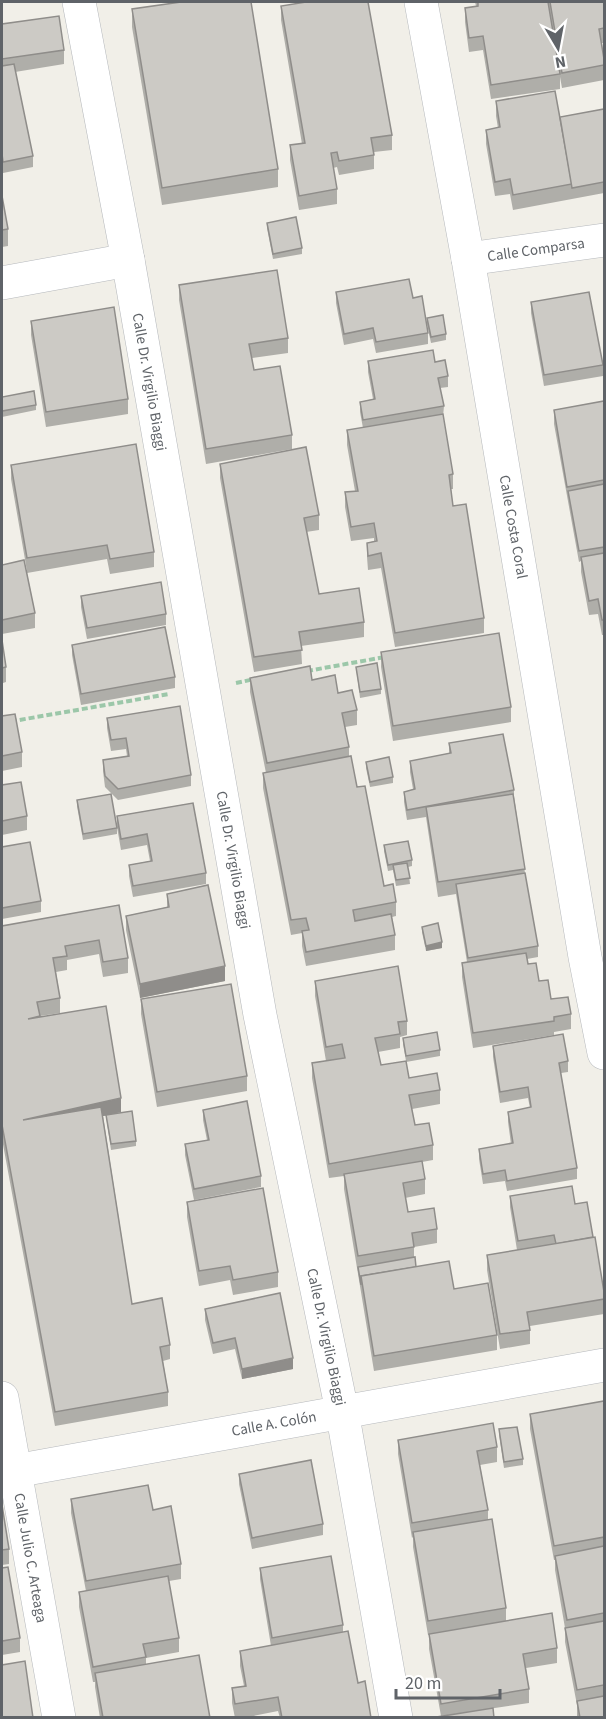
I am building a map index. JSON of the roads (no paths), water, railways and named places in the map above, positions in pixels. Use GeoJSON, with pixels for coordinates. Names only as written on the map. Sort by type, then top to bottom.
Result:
{"type":"FeatureCollection","features":[{"type":"Feature","properties":{"kind":"street","name":"Calle Dr. Virgilio Biaggi"},"geometry":{"type":"LineString","coordinates":[[80,2],[128,260],[260,1015],[342,1412],[396,1718]]}},
{"type":"Feature","properties":{"kind":"street","name":"Calle Costa Coral"},"geometry":{"type":"LineString","coordinates":[[421,2],[468,259],[585,957],[604,1053]]}},
{"type":"Feature","properties":{"kind":"street","name":"Calle Comparsa"},"geometry":{"type":"LineString","coordinates":[[468,259],[604,240]]}},
{"type":"Feature","properties":{"kind":"street"},"geometry":{"type":"LineString","coordinates":[[2,283],[128,260]]}},
{"type":"Feature","properties":{"kind":"street","name":"Calle A. Colón"},"geometry":{"type":"LineString","coordinates":[[15,1472],[604,1365]]}},
{"type":"Feature","properties":{"kind":"street","name":"Calle Julio C. Arteaga"},"geometry":{"type":"LineString","coordinates":[[2,1398],[59,1718]]}}]}
